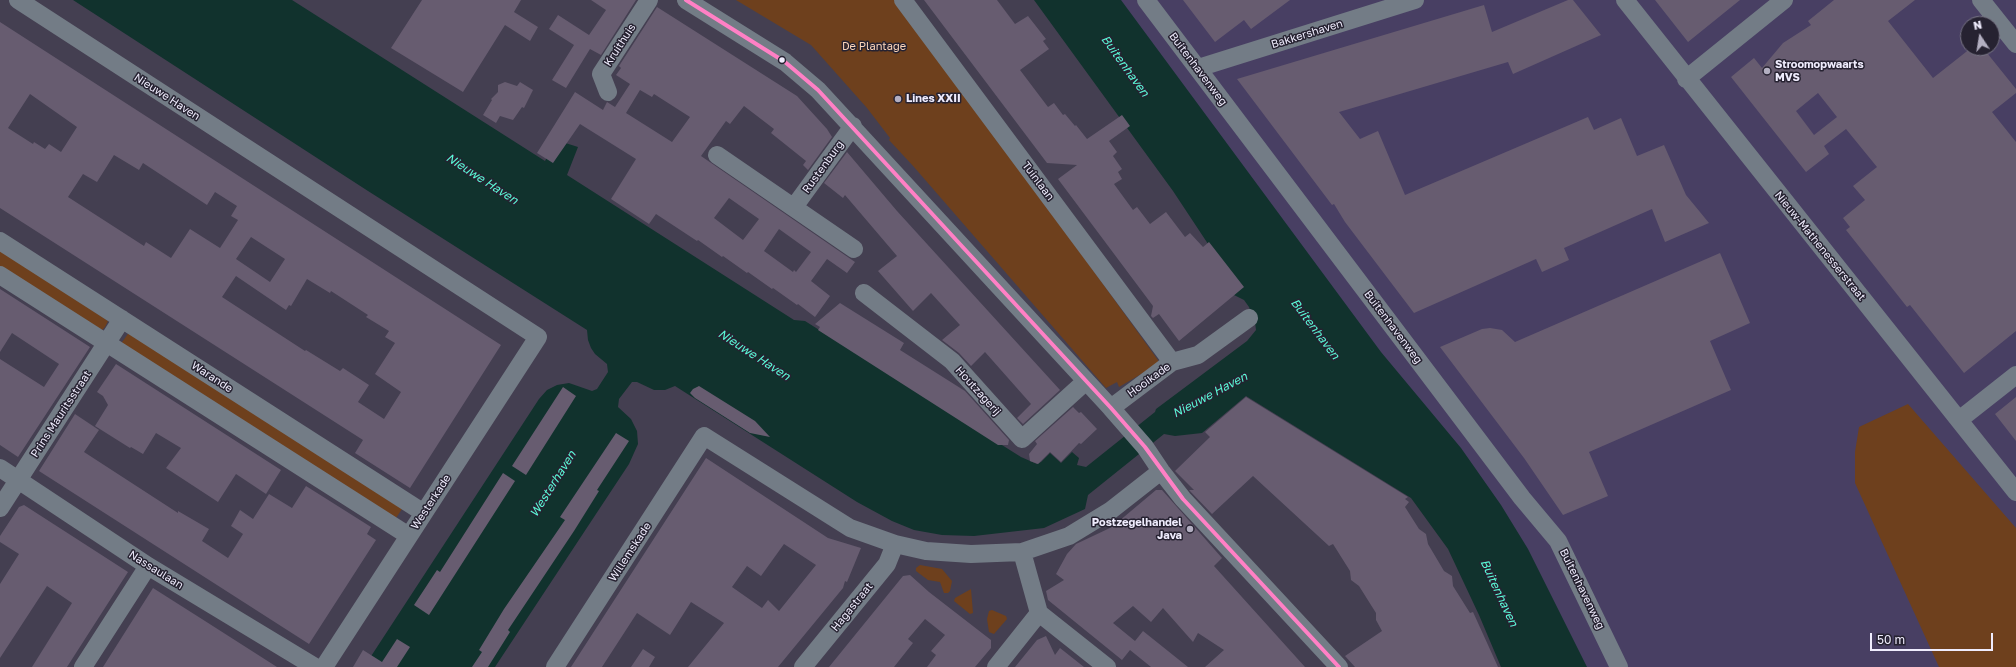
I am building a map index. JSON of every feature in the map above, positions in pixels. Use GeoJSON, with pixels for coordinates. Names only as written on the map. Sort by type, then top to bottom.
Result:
{"type":"FeatureCollection","features":[{"type":"Feature","properties":{"kind":"street","name":"Nieuwe Haven"},"geometry":{"type":"LineString","coordinates":[[18,0],[538,337]]}},
{"type":"Feature","properties":{"kind":"street","name":"Kruithuis"},"geometry":{"type":"LineString","coordinates":[[608,92],[601,74],[649,0]]}},
{"type":"Feature","properties":{"kind":"street"},"geometry":{"type":"LineString","coordinates":[[686,0],[785,62],[818,90],[853,126],[993,282],[1111,408],[1145,447],[1161,471],[1268,592],[1339,667]]}},
{"type":"Feature","properties":{"kind":"street","name":"Tuinlaan"},"geometry":{"type":"LineString","coordinates":[[903,0],[1172,362]]}},
{"type":"Feature","properties":{"kind":"street","name":"Buitenhavenweg"},"geometry":{"type":"LineString","coordinates":[[1146,0],[1522,498],[1558,541],[1619,667]]}},
{"type":"Feature","properties":{"kind":"street","name":"Bakkershaven"},"geometry":{"type":"LineString","coordinates":[[1198,68],[1415,0]]}},
{"type":"Feature","properties":{"kind":"street","name":"Nieuw-Mathenesserstraat"},"geometry":{"type":"LineString","coordinates":[[1625,0],[1686,79],[2016,492]]}},
{"type":"Feature","properties":{"kind":"street"},"geometry":{"type":"LineString","coordinates":[[1686,79],[1784,0]]}},
{"type":"Feature","properties":{"kind":"street"},"geometry":{"type":"LineString","coordinates":[[1981,0],[2016,44]]}},
{"type":"Feature","properties":{"kind":"street","name":"Rustenburg"},"geometry":{"type":"LineString","coordinates":[[794,206],[853,126]]}},
{"type":"Feature","properties":{"kind":"street"},"geometry":{"type":"LineString","coordinates":[[717,155],[794,206],[854,249]]}},
{"type":"Feature","properties":{"kind":"street","name":"Warande"},"geometry":{"type":"LineString","coordinates":[[0,241],[424,513]]}},
{"type":"Feature","properties":{"kind":"street"},"geometry":{"type":"LineString","coordinates":[[0,275],[409,536]]}},
{"type":"Feature","properties":{"kind":"street","name":"Houtzagerij"},"geometry":{"type":"LineString","coordinates":[[864,293],[952,361],[1022,439],[1086,381]]}},
{"type":"Feature","properties":{"kind":"street","name":"Hooikade"},"geometry":{"type":"LineString","coordinates":[[1111,408],[1172,362],[1198,355],[1249,318]]}},
{"type":"Feature","properties":{"kind":"street","name":"Prins Mauritsstraat"},"geometry":{"type":"LineString","coordinates":[[0,508],[108,343],[122,319]]}},
{"type":"Feature","properties":{"kind":"street","name":"Westerkade"},"geometry":{"type":"LineString","coordinates":[[324,667],[538,337]]}},
{"type":"Feature","properties":{"kind":"street"},"geometry":{"type":"LineString","coordinates":[[1959,420],[2016,375]]}},
{"type":"Feature","properties":{"kind":"street","name":"Willemskade"},"geometry":{"type":"LineString","coordinates":[[554,667],[704,436],[850,528],[895,544]]}},
{"type":"Feature","properties":{"kind":"street","name":"Nassaulaan"},"geometry":{"type":"LineString","coordinates":[[0,468],[148,566],[315,667]]}},
{"type":"Feature","properties":{"kind":"street"},"geometry":{"type":"LineString","coordinates":[[895,544],[926,551],[971,554],[1022,552],[1069,536],[1110,511],[1161,471]]}},
{"type":"Feature","properties":{"kind":"street","name":"Hagastraat"},"geometry":{"type":"LineString","coordinates":[[803,667],[887,564],[895,544]]}},
{"type":"Feature","properties":{"kind":"street"},"geometry":{"type":"LineString","coordinates":[[1022,552],[1039,613],[1107,667]]}},
{"type":"Feature","properties":{"kind":"street"},"geometry":{"type":"LineString","coordinates":[[83,667],[148,566]]}},
{"type":"Feature","properties":{"kind":"street"},"geometry":{"type":"LineString","coordinates":[[996,667],[1039,613]]}},
{"type":"Feature","properties":{"kind":"shaded area"},"geometry":{"type":"Polygon","coordinates":[[[1071,0],[2016,0],[2016,667],[1539,667],[1071,0]]]}},
{"type":"Feature","properties":{"kind":"green space","name":"De Plantage"},"geometry":{"type":"Polygon","coordinates":[[[736,0],[898,0],[1160,363],[1119,387],[1117,382],[1106,388],[889,140],[890,138],[867,108],[811,45],[736,0]]]}},
{"type":"Feature","properties":{"kind":"green space"},"geometry":{"type":"Polygon","coordinates":[[[0,247],[108,321],[105,327],[102,330],[0,269],[0,247]]]}},
{"type":"Feature","properties":{"kind":"green space"},"geometry":{"type":"Polygon","coordinates":[[[130,331],[404,506],[394,521],[120,345],[130,331]]]}},
{"type":"Feature","properties":{"kind":"green space"},"geometry":{"type":"Polygon","coordinates":[[[1908,404],[2016,528],[2016,667],[1939,667],[1855,483],[1855,452],[1859,427],[1908,404]]]}},
{"type":"Feature","properties":{"kind":"green space"},"geometry":{"type":"Polygon","coordinates":[[[920,565],[942,569],[952,581],[950,591],[948,593],[944,593],[940,582],[928,580],[916,571],[916,568],[920,565]]]}},
{"type":"Feature","properties":{"kind":"green space"},"geometry":{"type":"Polygon","coordinates":[[[971,589],[973,613],[970,614],[954,601],[955,598],[971,589]]]}},
{"type":"Feature","properties":{"kind":"green space"},"geometry":{"type":"Polygon","coordinates":[[[992,610],[1006,616],[1007,619],[994,634],[989,632],[987,619],[989,611],[992,610]]]}},
{"type":"Feature","properties":{"kind":"water"},"geometry":{"type":"Polygon","coordinates":[[[73,0],[292,0],[545,161],[556,140],[578,147],[567,175],[794,320],[805,321],[1021,457],[1037,464],[1050,453],[1061,463],[1072,452],[1079,458],[1077,465],[1086,467],[1155,412],[1156,409],[1247,341],[1256,330],[1255,322],[1249,307],[1244,300],[1234,295],[1235,289],[1218,259],[1173,191],[1034,0],[1121,0],[1381,352],[1461,448],[1501,505],[1528,549],[1587,667],[1501,667],[1479,615],[1448,549],[1411,498],[1246,396],[1202,433],[1175,436],[1164,434],[1088,495],[1085,509],[1044,528],[974,536],[942,535],[914,530],[892,521],[857,502],[675,386],[665,390],[654,390],[637,382],[632,382],[619,399],[618,407],[631,419],[637,431],[638,444],[629,464],[495,667],[364,667],[539,399],[547,390],[557,385],[569,383],[592,391],[597,389],[608,372],[607,364],[595,354],[591,348],[587,330],[368,191],[73,0]]]}},
{"type":"Feature","properties":{"kind":"building"},"geometry":{"type":"Polygon","coordinates":[[[422,0],[521,0],[514,12],[538,27],[530,41],[505,25],[463,92],[391,48],[422,0]]]}},
{"type":"Feature","properties":{"kind":"building"},"geometry":{"type":"Polygon","coordinates":[[[591,0],[636,0],[601,55],[590,49],[566,88],[552,80],[574,45],[549,29],[558,15],[589,35],[606,10],[591,0]]]}},
{"type":"Feature","properties":{"kind":"building"},"geometry":{"type":"Polygon","coordinates":[[[924,0],[997,0],[1015,24],[1028,16],[1046,39],[1043,41],[1049,49],[1020,70],[1048,107],[1054,103],[1063,115],[1065,114],[1075,126],[1076,125],[1087,139],[1122,115],[1130,126],[1109,141],[1117,152],[1113,156],[1122,169],[1118,172],[1122,179],[1114,184],[1133,210],[1137,207],[1150,224],[1166,212],[1185,237],[1190,233],[1203,247],[1209,242],[1244,287],[1179,341],[1159,314],[1153,318],[1151,316],[1153,306],[1058,179],[1077,165],[1047,163],[924,0]]]}},
{"type":"Feature","properties":{"kind":"building"},"geometry":{"type":"Polygon","coordinates":[[[1183,0],[1290,0],[1251,29],[1244,20],[1215,42],[1183,0]]]}},
{"type":"Feature","properties":{"kind":"building"},"geometry":{"type":"Polygon","coordinates":[[[1568,0],[1573,0],[1601,35],[1513,74],[1508,62],[1339,112],[1360,139],[1378,131],[1405,195],[1588,117],[1594,130],[1621,118],[1637,156],[1664,145],[1686,195],[1709,223],[1665,242],[1652,209],[1564,248],[1569,260],[1542,272],[1536,259],[1414,313],[1345,222],[1334,204],[1332,205],[1237,79],[1484,5],[1492,32],[1568,0]]]}},
{"type":"Feature","properties":{"kind":"building"},"geometry":{"type":"Polygon","coordinates":[[[1655,0],[1740,0],[1688,42],[1655,0]]]}},
{"type":"Feature","properties":{"kind":"building"},"geometry":{"type":"Polygon","coordinates":[[[1834,0],[1915,0],[1888,21],[1933,78],[1961,56],[1989,56],[2016,89],[2016,93],[1992,112],[2016,142],[2016,331],[1964,373],[1910,305],[1907,307],[1846,230],[1850,227],[1843,218],[1865,200],[1853,186],[1877,167],[1846,129],[1824,146],[1829,154],[1806,172],[1731,77],[1754,58],[1762,68],[1783,43],[1811,25],[1808,21],[1834,0]],[[1818,93],[1796,111],[1814,135],[1837,117],[1818,93]]]}},
{"type":"Feature","properties":{"kind":"building"},"geometry":{"type":"Polygon","coordinates":[[[657,7],[797,96],[827,129],[832,137],[808,170],[803,165],[806,161],[771,133],[774,129],[744,106],[730,124],[726,121],[701,156],[855,262],[847,273],[827,259],[811,281],[830,296],[815,317],[798,304],[797,305],[773,288],[772,289],[748,272],[747,273],[723,256],[722,257],[656,214],[649,224],[611,199],[636,159],[580,124],[553,163],[537,153],[575,92],[603,110],[607,102],[615,107],[630,84],[616,75],[621,68],[619,66],[657,7]],[[640,90],[626,113],[672,142],[690,117],[654,94],[652,97],[640,90]],[[729,198],[714,218],[743,240],[759,219],[729,198]],[[779,229],[764,251],[793,272],[794,270],[796,272],[811,252],[779,229]]]}},
{"type":"Feature","properties":{"kind":"building"},"geometry":{"type":"Polygon","coordinates":[[[0,22],[501,345],[410,488],[355,453],[363,440],[0,208],[0,22]],[[30,94],[8,128],[33,144],[34,142],[45,149],[49,144],[61,152],[77,127],[30,94]],[[114,155],[97,182],[83,174],[68,197],[144,246],[146,242],[171,258],[190,229],[220,248],[238,220],[231,216],[237,206],[215,192],[207,205],[143,163],[139,170],[114,155]],[[251,237],[236,259],[270,282],[285,259],[251,237]],[[236,276],[222,297],[305,351],[306,350],[340,371],[343,368],[369,385],[358,402],[384,419],[401,392],[375,374],[395,343],[385,337],[389,331],[366,317],[368,315],[331,291],[330,293],[307,279],[291,306],[289,305],[286,310],[236,276]]]}},
{"type":"Feature","properties":{"kind":"building"},"geometry":{"type":"Polygon","coordinates":[[[505,82],[517,86],[520,82],[533,90],[524,108],[522,107],[513,120],[500,116],[496,123],[483,115],[492,100],[491,99],[498,92],[498,85],[505,82]]]}},
{"type":"Feature","properties":{"kind":"building"},"geometry":{"type":"Polygon","coordinates":[[[847,152],[897,211],[1060,390],[1023,424],[1017,418],[1031,404],[985,352],[971,366],[959,353],[942,340],[960,325],[931,293],[913,311],[878,271],[897,256],[845,195],[843,198],[824,183],[847,152]]]}},
{"type":"Feature","properties":{"kind":"building"},"geometry":{"type":"Polygon","coordinates":[[[1720,253],[1750,323],[1710,341],[1731,390],[1589,452],[1608,496],[1563,515],[1524,458],[1440,347],[1482,329],[1490,328],[1502,330],[1515,342],[1720,253]]]}},
{"type":"Feature","properties":{"kind":"building"},"geometry":{"type":"Polygon","coordinates":[[[0,289],[90,347],[18,457],[0,445],[0,359],[44,387],[59,364],[12,333],[0,352],[0,289]]]}},
{"type":"Feature","properties":{"kind":"building"},"geometry":{"type":"Polygon","coordinates":[[[840,303],[904,343],[900,350],[965,391],[1009,440],[1008,445],[998,445],[818,330],[820,327],[815,324],[840,303]]]}},
{"type":"Feature","properties":{"kind":"building"},"geometry":{"type":"Polygon","coordinates":[[[116,364],[281,470],[266,494],[236,474],[218,502],[166,468],[181,448],[156,433],[143,454],[131,447],[130,448],[95,426],[108,405],[103,396],[97,392],[116,364]]]}},
{"type":"Feature","properties":{"kind":"building"},"geometry":{"type":"Polygon","coordinates":[[[699,386],[755,421],[770,437],[750,433],[695,398],[690,393],[693,389],[699,386]]]}},
{"type":"Feature","properties":{"kind":"building"},"geometry":{"type":"Polygon","coordinates":[[[563,387],[576,396],[526,475],[512,466],[563,387]]]}},
{"type":"Feature","properties":{"kind":"building"},"geometry":{"type":"Polygon","coordinates":[[[1246,397],[1408,497],[1405,499],[1409,502],[1405,507],[1419,529],[1426,534],[1428,544],[1444,571],[1452,576],[1453,586],[1470,613],[1473,612],[1498,667],[1355,667],[1345,656],[1382,631],[1376,620],[1376,613],[1359,586],[1351,580],[1350,571],[1333,544],[1329,546],[1253,476],[1212,514],[1189,490],[1194,490],[1175,471],[1210,437],[1205,432],[1246,397]]]}},
{"type":"Feature","properties":{"kind":"building"},"geometry":{"type":"Polygon","coordinates":[[[2016,397],[2016,441],[1995,414],[2016,397]]]}},
{"type":"Feature","properties":{"kind":"building"},"geometry":{"type":"Polygon","coordinates":[[[1073,407],[1079,413],[1081,412],[1097,429],[1081,444],[1079,443],[1061,462],[1050,452],[1038,464],[1030,461],[1029,454],[1037,444],[1035,441],[1073,407]]]}},
{"type":"Feature","properties":{"kind":"building"},"geometry":{"type":"Polygon","coordinates":[[[75,414],[99,430],[84,452],[178,513],[178,511],[209,529],[202,541],[228,558],[243,534],[231,526],[240,510],[253,519],[269,494],[292,508],[306,486],[371,527],[367,534],[376,540],[309,644],[39,471],[75,414]]]}},
{"type":"Feature","properties":{"kind":"building"},"geometry":{"type":"Polygon","coordinates":[[[616,433],[629,441],[597,490],[599,491],[508,630],[510,632],[488,667],[472,667],[482,652],[479,650],[504,609],[565,520],[560,517],[616,433]]]}},
{"type":"Feature","properties":{"kind":"building"},"geometry":{"type":"Polygon","coordinates":[[[706,458],[828,538],[861,548],[843,588],[778,667],[688,667],[724,623],[691,602],[670,635],[637,613],[602,667],[571,667],[706,458]],[[784,544],[761,576],[747,566],[732,587],[762,608],[768,600],[779,611],[816,565],[784,544]]]}},
{"type":"Feature","properties":{"kind":"building"},"geometry":{"type":"Polygon","coordinates":[[[503,473],[515,481],[429,615],[414,605],[437,570],[440,572],[503,473]]]}},
{"type":"Feature","properties":{"kind":"building"},"geometry":{"type":"Polygon","coordinates":[[[1156,490],[1162,490],[1222,558],[1214,566],[1305,667],[1205,667],[1224,650],[1198,633],[1193,642],[1163,608],[1151,622],[1133,606],[1113,623],[1135,641],[1143,631],[1188,667],[1151,667],[1130,650],[1122,660],[1048,600],[1046,591],[1064,580],[1056,574],[1067,554],[1076,544],[1112,527],[1156,490]]]}},
{"type":"Feature","properties":{"kind":"building"},"geometry":{"type":"Polygon","coordinates":[[[24,505],[128,572],[67,667],[32,667],[72,603],[47,586],[0,658],[0,584],[19,554],[0,542],[0,536],[19,507],[24,505]]]}},
{"type":"Feature","properties":{"kind":"building"},"geometry":{"type":"Polygon","coordinates":[[[910,575],[929,592],[991,640],[991,648],[975,667],[927,667],[936,655],[931,651],[945,635],[925,619],[908,639],[913,643],[894,667],[829,667],[903,576],[910,575]]]}},
{"type":"Feature","properties":{"kind":"building"},"geometry":{"type":"Polygon","coordinates":[[[153,588],[205,621],[277,667],[103,667],[153,588]]]}},
{"type":"Feature","properties":{"kind":"building"},"geometry":{"type":"Polygon","coordinates":[[[1046,636],[1055,655],[1060,648],[1084,667],[1015,667],[1037,640],[1046,636]]]}},
{"type":"Feature","properties":{"kind":"building"},"geometry":{"type":"Polygon","coordinates":[[[397,639],[410,647],[397,667],[353,667],[363,650],[382,662],[397,639]]]}},
{"type":"Feature","properties":{"kind":"building"},"geometry":{"type":"Polygon","coordinates":[[[643,649],[655,657],[649,667],[631,667],[643,649]]]}},
{"type":"Feature","properties":{"kind":"transit line"},"geometry":{"type":"LineString","coordinates":[[686,0],[785,62],[818,90],[1111,408],[1145,447],[1183,499],[1339,667]]}},
{"type":"Feature","properties":{"kind":"place","name":"Stroomopwaarts MVS"},"geometry":{"type":"Point","coordinates":[1767,71]}},
{"type":"Feature","properties":{"kind":"place","name":"Lines XXII"},"geometry":{"type":"Point","coordinates":[898,99]}},
{"type":"Feature","properties":{"kind":"place","name":"Postzegelhandel Java"},"geometry":{"type":"Point","coordinates":[1190,529]}},
{"type":"Feature","properties":{"kind":"water label","name":"Buitenhaven"},"geometry":{"type":"Point","coordinates":[1125,66]}},
{"type":"Feature","properties":{"kind":"water label","name":"Buitenhaven"},"geometry":{"type":"Point","coordinates":[1315,329]}},
{"type":"Feature","properties":{"kind":"water label","name":"Westerhaven"},"geometry":{"type":"Point","coordinates":[553,484]}},
{"type":"Feature","properties":{"kind":"water label","name":"Buitenhaven"},"geometry":{"type":"Point","coordinates":[1499,593]}}]}
